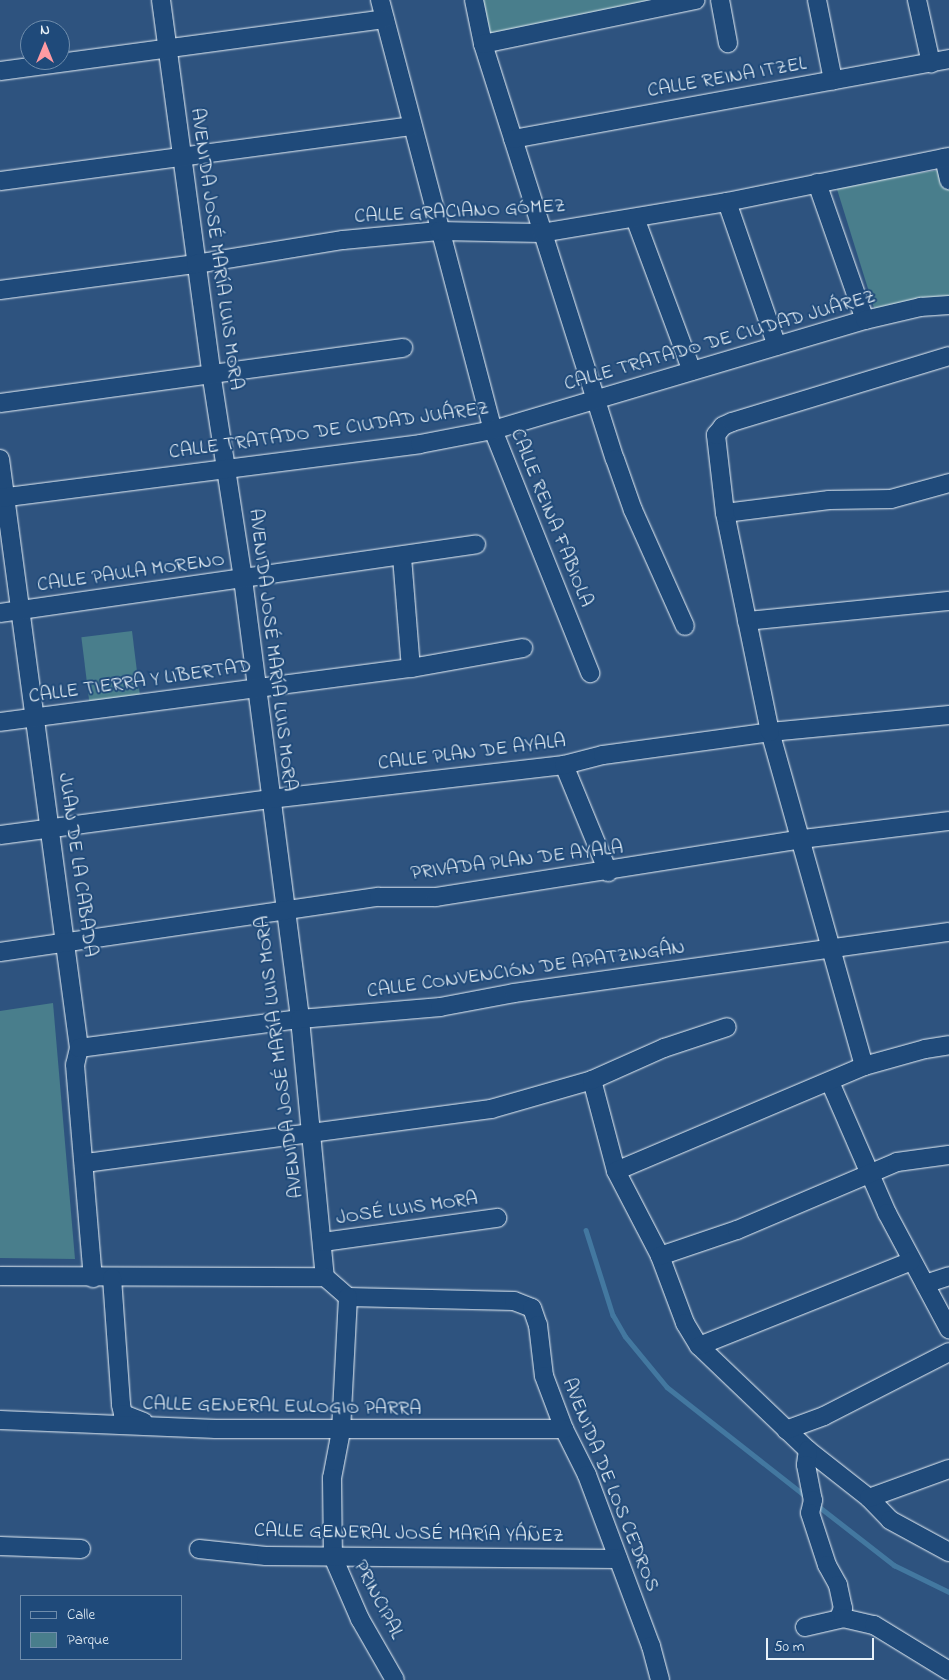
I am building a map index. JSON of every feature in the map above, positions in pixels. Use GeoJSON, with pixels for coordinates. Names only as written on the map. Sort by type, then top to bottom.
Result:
{"type":"FeatureCollection","features":[{"type":"Feature","properties":{"kind":"street","name":"AVENIDA JOSÉ MARÍA LUIS MORA"},"geometry":{"type":"LineString","coordinates":[[161,0],[166,49],[211,372],[243,579],[284,911],[300,1019],[325,1277]]}},
{"type":"Feature","properties":{"kind":"street","name":"CALLE REINA FABIOLA"},"geometry":{"type":"LineString","coordinates":[[380,0],[439,231],[493,430],[590,673]]}},
{"type":"Feature","properties":{"kind":"street"},"geometry":{"type":"LineString","coordinates":[[474,0],[483,44],[542,233],[633,510],[685,626]]}},
{"type":"Feature","properties":{"kind":"street"},"geometry":{"type":"LineString","coordinates":[[483,44],[696,0]]}},
{"type":"Feature","properties":{"kind":"street"},"geometry":{"type":"LineString","coordinates":[[720,0],[728,44]]}},
{"type":"Feature","properties":{"kind":"street"},"geometry":{"type":"LineString","coordinates":[[816,0],[833,80]]}},
{"type":"Feature","properties":{"kind":"street"},"geometry":{"type":"LineString","coordinates":[[917,0],[931,62]]}},
{"type":"Feature","properties":{"kind":"street"},"geometry":{"type":"LineString","coordinates":[[0,71],[385,19]]}},
{"type":"Feature","properties":{"kind":"street","name":"CALLE REINA ITZEL"},"geometry":{"type":"LineString","coordinates":[[513,139],[949,59]]}},
{"type":"Feature","properties":{"kind":"street"},"geometry":{"type":"LineString","coordinates":[[0,181],[412,126]]}},
{"type":"Feature","properties":{"kind":"street"},"geometry":{"type":"LineString","coordinates":[[947,158],[949,180]]}},
{"type":"Feature","properties":{"kind":"street","name":"CALLE GRACIANO GÓMEZ"},"geometry":{"type":"LineString","coordinates":[[0,290],[196,264],[343,240],[439,231],[542,233],[727,202],[947,158]]}},
{"type":"Feature","properties":{"kind":"street"},"geometry":{"type":"LineString","coordinates":[[817,183],[865,320]]}},
{"type":"Feature","properties":{"kind":"street"},"geometry":{"type":"LineString","coordinates":[[727,202],[777,346]]}},
{"type":"Feature","properties":{"kind":"street"},"geometry":{"type":"LineString","coordinates":[[635,218],[692,371]]}},
{"type":"Feature","properties":{"kind":"street","name":"CALLE TRATADO DE CIUDAD JUÁREZ"},"geometry":{"type":"LineString","coordinates":[[3,497],[226,467],[420,444],[493,430],[865,320],[920,307],[949,306]]}},
{"type":"Feature","properties":{"kind":"street"},"geometry":{"type":"LineString","coordinates":[[0,402],[211,372],[403,348]]}},
{"type":"Feature","properties":{"kind":"street"},"geometry":{"type":"LineString","coordinates":[[864,1066],[802,839],[770,732],[726,513],[716,442],[723,426],[949,356]]}},
{"type":"Feature","properties":{"kind":"street","name":"JUAN DE LA CABADA"},"geometry":{"type":"LineString","coordinates":[[0,459],[3,497],[36,717],[49,829],[79,1048],[75,1065],[86,1163],[93,1278]]}},
{"type":"Feature","properties":{"kind":"street"},"geometry":{"type":"LineString","coordinates":[[726,513],[829,500],[891,499],[949,483]]}},
{"type":"Feature","properties":{"kind":"street","name":"CALLE PAULA MORENO"},"geometry":{"type":"LineString","coordinates":[[0,613],[402,557],[476,544]]}},
{"type":"Feature","properties":{"kind":"street"},"geometry":{"type":"LineString","coordinates":[[402,557],[411,668]]}},
{"type":"Feature","properties":{"kind":"street"},"geometry":{"type":"LineString","coordinates":[[747,621],[949,601]]}},
{"type":"Feature","properties":{"kind":"street","name":"CALLE TIERRA Y LIBERTAD"},"geometry":{"type":"LineString","coordinates":[[0,722],[411,668],[523,648]]}},
{"type":"Feature","properties":{"kind":"street","name":"CALLE PLAN DE AYALA"},"geometry":{"type":"LineString","coordinates":[[0,835],[270,799],[564,765],[603,755],[770,732],[949,715]]}},
{"type":"Feature","properties":{"kind":"street"},"geometry":{"type":"LineString","coordinates":[[564,765],[608,872]]}},
{"type":"Feature","properties":{"kind":"street","name":"PRIVADA PLAN DE AYALA"},"geometry":{"type":"LineString","coordinates":[[0,952],[379,897],[436,897],[608,872],[802,839],[949,821]]}},
{"type":"Feature","properties":{"kind":"street","name":"CALLE CONVENCIÓN DE APATZINGÁN"},"geometry":{"type":"LineString","coordinates":[[79,1048],[300,1019],[440,1007],[830,947],[949,932]]}},
{"type":"Feature","properties":{"kind":"street"},"geometry":{"type":"LineString","coordinates":[[86,1163],[312,1131],[491,1109],[592,1080],[664,1048],[727,1027]]}},
{"type":"Feature","properties":{"kind":"street"},"geometry":{"type":"LineString","coordinates":[[616,1171],[864,1066],[925,1049],[949,1045]]}},
{"type":"Feature","properties":{"kind":"street"},"geometry":{"type":"LineString","coordinates":[[592,1080],[616,1171],[660,1256],[685,1323],[699,1346],[786,1430],[868,1498],[890,1520],[949,1552]]}},
{"type":"Feature","properties":{"kind":"street"},"geometry":{"type":"LineString","coordinates":[[830,1082],[869,1172],[911,1261],[949,1329]]}},
{"type":"Feature","properties":{"kind":"street"},"geometry":{"type":"LineString","coordinates":[[660,1256],[754,1223],[869,1172],[897,1162],[949,1155]]}},
{"type":"Feature","properties":{"kind":"street","name":"JOSÉ LUIS MORA"},"geometry":{"type":"LineString","coordinates":[[323,1242],[497,1218]]}},
{"type":"Feature","properties":{"kind":"street"},"geometry":{"type":"LineString","coordinates":[[699,1346],[911,1261]]}},
{"type":"Feature","properties":{"kind":"street"},"geometry":{"type":"LineString","coordinates":[[0,1276],[93,1278],[325,1277],[348,1297]]}},
{"type":"Feature","properties":{"kind":"street"},"geometry":{"type":"LineString","coordinates":[[925,1284],[949,1276]]}},
{"type":"Feature","properties":{"kind":"street"},"geometry":{"type":"LineString","coordinates":[[112,1278],[123,1414],[156,1427]]}},
{"type":"Feature","properties":{"kind":"street","name":"AVENIDA DE LOS CEDROS"},"geometry":{"type":"LineString","coordinates":[[348,1297],[514,1300],[528,1305],[538,1325],[537,1336],[544,1376],[564,1429],[587,1475],[651,1646],[660,1680]]}},
{"type":"Feature","properties":{"kind":"street","name":"PRINCIPAL"},"geometry":{"type":"LineString","coordinates":[[348,1297],[341,1431],[332,1478],[333,1557],[360,1619],[395,1680]]}},
{"type":"Feature","properties":{"kind":"street"},"geometry":{"type":"LineString","coordinates":[[786,1430],[824,1416],[949,1352]]}},
{"type":"Feature","properties":{"kind":"street","name":"CALLE GENERAL EULOGIO PARRA"},"geometry":{"type":"LineString","coordinates":[[0,1420],[156,1427],[341,1431],[564,1429]]}},
{"type":"Feature","properties":{"kind":"street"},"geometry":{"type":"LineString","coordinates":[[808,1450],[806,1465],[813,1500],[810,1514],[824,1556],[838,1585],[843,1608],[839,1618]]}},
{"type":"Feature","properties":{"kind":"street"},"geometry":{"type":"LineString","coordinates":[[868,1498],[949,1469]]}},
{"type":"Feature","properties":{"kind":"street"},"geometry":{"type":"LineString","coordinates":[[0,1546],[81,1549]]}},
{"type":"Feature","properties":{"kind":"street","name":"CALLE GENERAL JOSÉ MARÍA YÁÑEZ"},"geometry":{"type":"LineString","coordinates":[[199,1549],[266,1556],[618,1559]]}},
{"type":"Feature","properties":{"kind":"street"},"geometry":{"type":"LineString","coordinates":[[805,1627],[839,1618],[874,1625],[949,1671]]}},
{"type":"Feature","properties":{"kind":"green space"},"geometry":{"type":"Polygon","coordinates":[[[483,0],[689,0],[491,37],[483,0]]]}},
{"type":"Feature","properties":{"kind":"green space"},"geometry":{"type":"Polygon","coordinates":[[[945,169],[949,186],[949,299],[875,311],[836,186],[945,169]]]}},
{"type":"Feature","properties":{"kind":"green space"},"geometry":{"type":"Polygon","coordinates":[[[132,631],[141,701],[90,708],[81,637],[132,631]]]}},
{"type":"Feature","properties":{"kind":"green space"},"geometry":{"type":"Polygon","coordinates":[[[53,1003],[75,1259],[0,1258],[0,1011],[53,1003]]]}},
{"type":"Feature","properties":{"kind":"waterway"},"geometry":{"type":"LineString","coordinates":[[586,1230],[613,1315],[625,1336],[667,1387],[807,1497]]}},
{"type":"Feature","properties":{"kind":"waterway"},"geometry":{"type":"LineString","coordinates":[[817,1505],[894,1565],[949,1592]]}}]}
